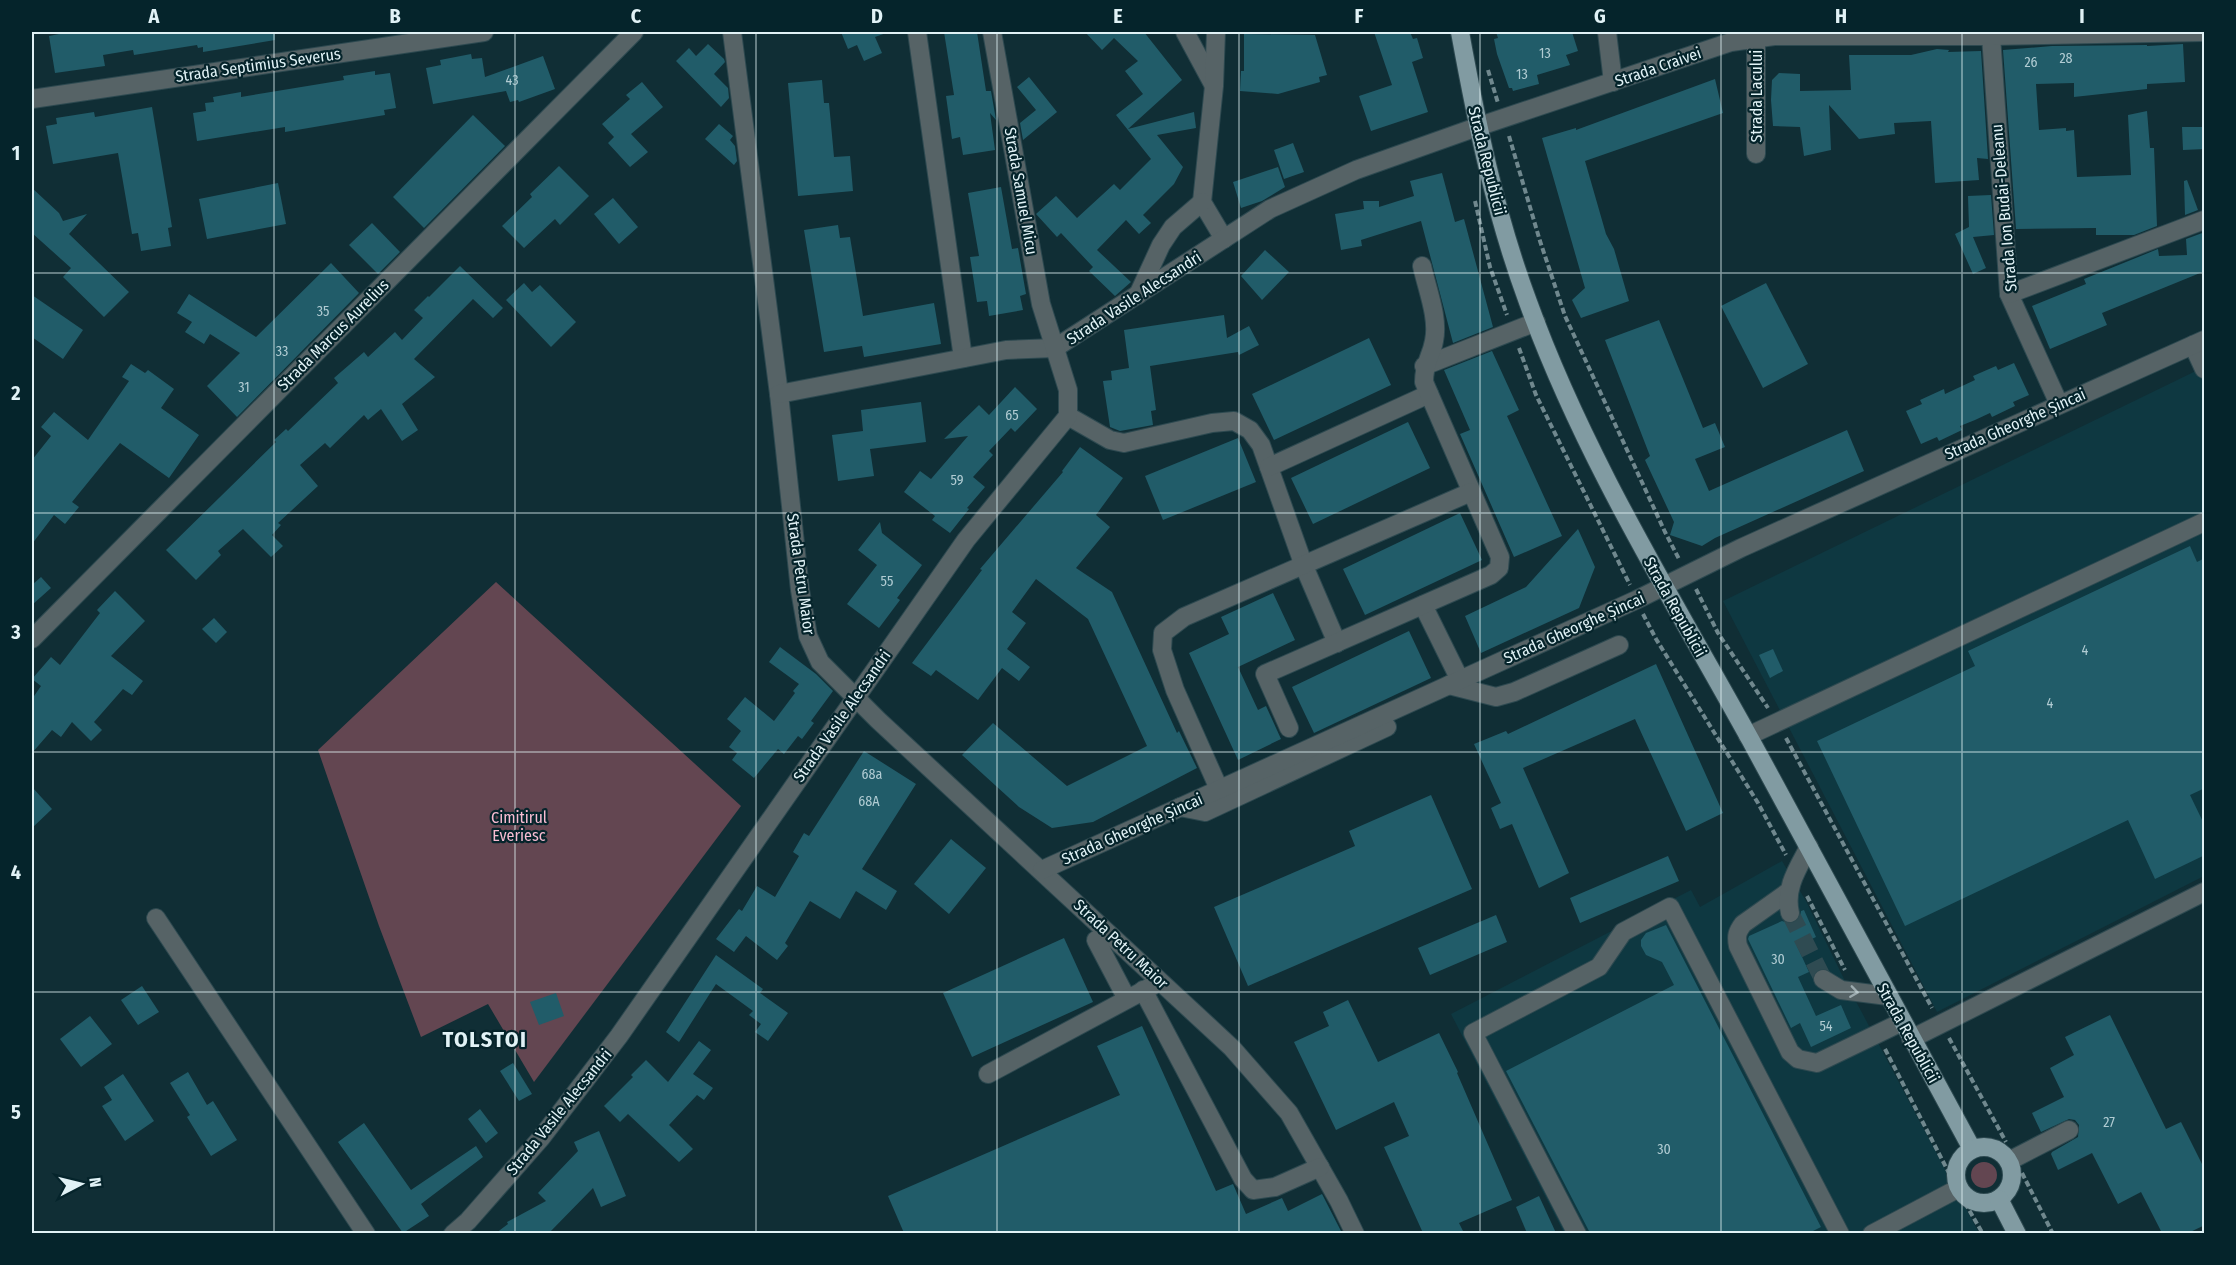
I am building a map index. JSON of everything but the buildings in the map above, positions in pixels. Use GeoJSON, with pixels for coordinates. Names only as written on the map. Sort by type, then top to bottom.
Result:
{"type":"FeatureCollection","features":[{"type":"Feature","properties":{"kind":"main road","name":"Strada Republicii"},"geometry":{"type":"LineString","coordinates":[[1460,32],[1477,127],[1498,210],[1536,322],[1583,432],[1631,528],[1809,847],[1972,1149]]}},
{"type":"Feature","properties":{"kind":"main road"},"geometry":{"type":"LineString","coordinates":[[1989,1147],[2012,1160],[2013,1178],[2005,1194],[1999,1199],[1990,1203],[1972,1201],[1958,1188],[1956,1169],[1962,1157],[1972,1149],[1989,1147]]}},
{"type":"Feature","properties":{"kind":"main road"},"geometry":{"type":"LineString","coordinates":[[1999,1199],[2017,1233]]}},
{"type":"Feature","properties":{"kind":"street","name":"Strada Septimius Severus"},"geometry":{"type":"LineString","coordinates":[[32,99],[483,32]]}},
{"type":"Feature","properties":{"kind":"street","name":"Strada Marcus Aurelius"},"geometry":{"type":"LineString","coordinates":[[32,639],[634,32]]}},
{"type":"Feature","properties":{"kind":"street","name":"Strada Petru Maior"},"geometry":{"type":"LineString","coordinates":[[732,32],[780,394],[800,590],[808,636],[820,662],[1232,1048],[1289,1113],[1355,1233]]}},
{"type":"Feature","properties":{"kind":"street"},"geometry":{"type":"LineString","coordinates":[[917,32],[963,358]]}},
{"type":"Feature","properties":{"kind":"street","name":"Strada Samuel Micu"},"geometry":{"type":"LineString","coordinates":[[992,32],[1041,304],[1055,348]]}},
{"type":"Feature","properties":{"kind":"street"},"geometry":{"type":"LineString","coordinates":[[1185,32],[1214,86]]}},
{"type":"Feature","properties":{"kind":"street"},"geometry":{"type":"LineString","coordinates":[[1216,32],[1214,86],[1202,202],[1224,239]]}},
{"type":"Feature","properties":{"kind":"street"},"geometry":{"type":"LineString","coordinates":[[1607,32],[1613,82]]}},
{"type":"Feature","properties":{"kind":"street","name":"Strada Craivei"},"geometry":{"type":"LineString","coordinates":[[1477,127],[1613,82],[1730,37],[2205,32]]}},
{"type":"Feature","properties":{"kind":"street","name":"Strada Ion Budai-Deleanu"},"geometry":{"type":"LineString","coordinates":[[1991,36],[2009,294],[2059,404]]}},
{"type":"Feature","properties":{"kind":"street","name":"Strada Lacului"},"geometry":{"type":"LineString","coordinates":[[1756,38],[1756,154]]}},
{"type":"Feature","properties":{"kind":"street","name":"Strada Vasile Alecsandri"},"geometry":{"type":"LineString","coordinates":[[453,1233],[468,1221],[541,1138],[619,1036],[966,540],[1068,416],[1068,390],[1055,348],[1270,209],[1346,175],[1477,127]]}},
{"type":"Feature","properties":{"kind":"street"},"geometry":{"type":"LineString","coordinates":[[1138,295],[1161,245],[1173,227],[1202,202]]}},
{"type":"Feature","properties":{"kind":"street"},"geometry":{"type":"LineString","coordinates":[[2009,294],[2205,220]]}},
{"type":"Feature","properties":{"kind":"street"},"geometry":{"type":"LineString","coordinates":[[1289,728],[1265,674],[1491,575],[1499,568],[1500,557],[1424,382],[1424,366],[1434,341],[1435,323],[1422,266]]}},
{"type":"Feature","properties":{"kind":"street"},"geometry":{"type":"LineString","coordinates":[[1424,366],[1536,322]]}},
{"type":"Feature","properties":{"kind":"street"},"geometry":{"type":"LineString","coordinates":[[2199,342],[2205,369]]}},
{"type":"Feature","properties":{"kind":"street","name":"Strada Gheorghe Șincai"},"geometry":{"type":"LineString","coordinates":[[1042,870],[1219,789],[1458,685],[1665,587],[1741,548],[2199,342]]}},
{"type":"Feature","properties":{"kind":"street"},"geometry":{"type":"LineString","coordinates":[[780,394],[1006,350],[1055,348]]}},
{"type":"Feature","properties":{"kind":"street"},"geometry":{"type":"LineString","coordinates":[[1269,467],[1429,394]]}},
{"type":"Feature","properties":{"kind":"street"},"geometry":{"type":"LineString","coordinates":[[1068,416],[1102,436],[1124,443],[1212,423],[1234,421],[1250,430],[1261,445],[1304,566],[1337,643]]}},
{"type":"Feature","properties":{"kind":"street"},"geometry":{"type":"LineString","coordinates":[[1219,789],[1175,690],[1162,650],[1163,633],[1185,617],[1471,492]]}},
{"type":"Feature","properties":{"kind":"street"},"geometry":{"type":"LineString","coordinates":[[1748,736],[2205,522]]}},
{"type":"Feature","properties":{"kind":"street"},"geometry":{"type":"LineString","coordinates":[[1423,605],[1458,685]]}},
{"type":"Feature","properties":{"kind":"street"},"geometry":{"type":"LineString","coordinates":[[1180,807],[1205,812],[1458,685],[1496,697],[1514,692],[1619,645]]}},
{"type":"Feature","properties":{"kind":"street"},"geometry":{"type":"LineString","coordinates":[[1790,913],[1787,903],[1788,892],[1795,872],[1809,847]]}},
{"type":"Feature","properties":{"kind":"street"},"geometry":{"type":"LineString","coordinates":[[1788,892],[1743,924],[1736,938],[1790,1052],[1798,1059],[1817,1063],[1902,1022]]}},
{"type":"Feature","properties":{"kind":"street"},"geometry":{"type":"LineString","coordinates":[[1911,1039],[2205,892]]}},
{"type":"Feature","properties":{"kind":"street"},"geometry":{"type":"LineString","coordinates":[[1577,1233],[1473,1033],[1599,967],[1623,932],[1670,907],[1840,1233]]}},
{"type":"Feature","properties":{"kind":"street"},"geometry":{"type":"LineString","coordinates":[[156,918],[366,1233]]}},
{"type":"Feature","properties":{"kind":"street"},"geometry":{"type":"LineString","coordinates":[[1096,940],[1135,995],[1243,1179],[1253,1190],[1275,1187],[1320,1167]]}},
{"type":"Feature","properties":{"kind":"street"},"geometry":{"type":"LineString","coordinates":[[1823,979],[1841,990],[1888,996]]}},
{"type":"Feature","properties":{"kind":"street"},"geometry":{"type":"LineString","coordinates":[[987,1074],[1160,981]]}},
{"type":"Feature","properties":{"kind":"street"},"geometry":{"type":"LineString","coordinates":[[2012,1160],[2068,1130]]}},
{"type":"Feature","properties":{"kind":"street"},"geometry":{"type":"LineString","coordinates":[[1872,1233],[1958,1188]]}},
{"type":"Feature","properties":{"kind":"path"},"geometry":{"type":"LineString","coordinates":[[1486,65],[1565,316],[1665,532],[1718,633],[1777,722],[2053,1233]]}},
{"type":"Feature","properties":{"kind":"path"},"geometry":{"type":"LineString","coordinates":[[1473,191],[1490,267],[1509,321]]}},
{"type":"Feature","properties":{"kind":"path"},"geometry":{"type":"LineString","coordinates":[[1517,342],[1536,396],[1656,639],[1758,803],[1856,992]]}},
{"type":"Feature","properties":{"kind":"path"},"geometry":{"type":"LineString","coordinates":[[1878,1034],[1983,1233]]}},
{"type":"Feature","properties":{"kind":"shaded area"},"geometry":{"type":"Polygon","coordinates":[[[2204,367],[2204,876],[1937,1012],[1723,601],[2204,367]]]}},
{"type":"Feature","properties":{"kind":"shaded area"},"geometry":{"type":"Polygon","coordinates":[[[1782,861],[1806,901],[1843,977],[1979,1233],[1564,1233],[1451,1014],[1691,890],[1700,907],[1782,861]]]}},
{"type":"Feature","properties":{"kind":"green space","name":"Cimitirul Everiesc"},"geometry":{"type":"Polygon","coordinates":[[[496,582],[741,806],[534,1082],[488,1004],[421,1037],[379,926],[318,750],[496,582]]]}},
{"type":"Feature","properties":{"kind":"green space"},"geometry":{"type":"Polygon","coordinates":[[[1984,1162],[1994,1165],[1997,1175],[1994,1185],[1984,1188],[1974,1185],[1971,1175],[1974,1165],[1984,1162]]]}},
{"type":"Feature","properties":{"kind":"tunnel"},"geometry":{"type":"LineString","coordinates":[[1790,913],[1823,979]]}},
{"type":"Feature","properties":{"kind":"district","name":"TOLSTOI"},"geometry":{"type":"Point","coordinates":[485,1039]}}]}
